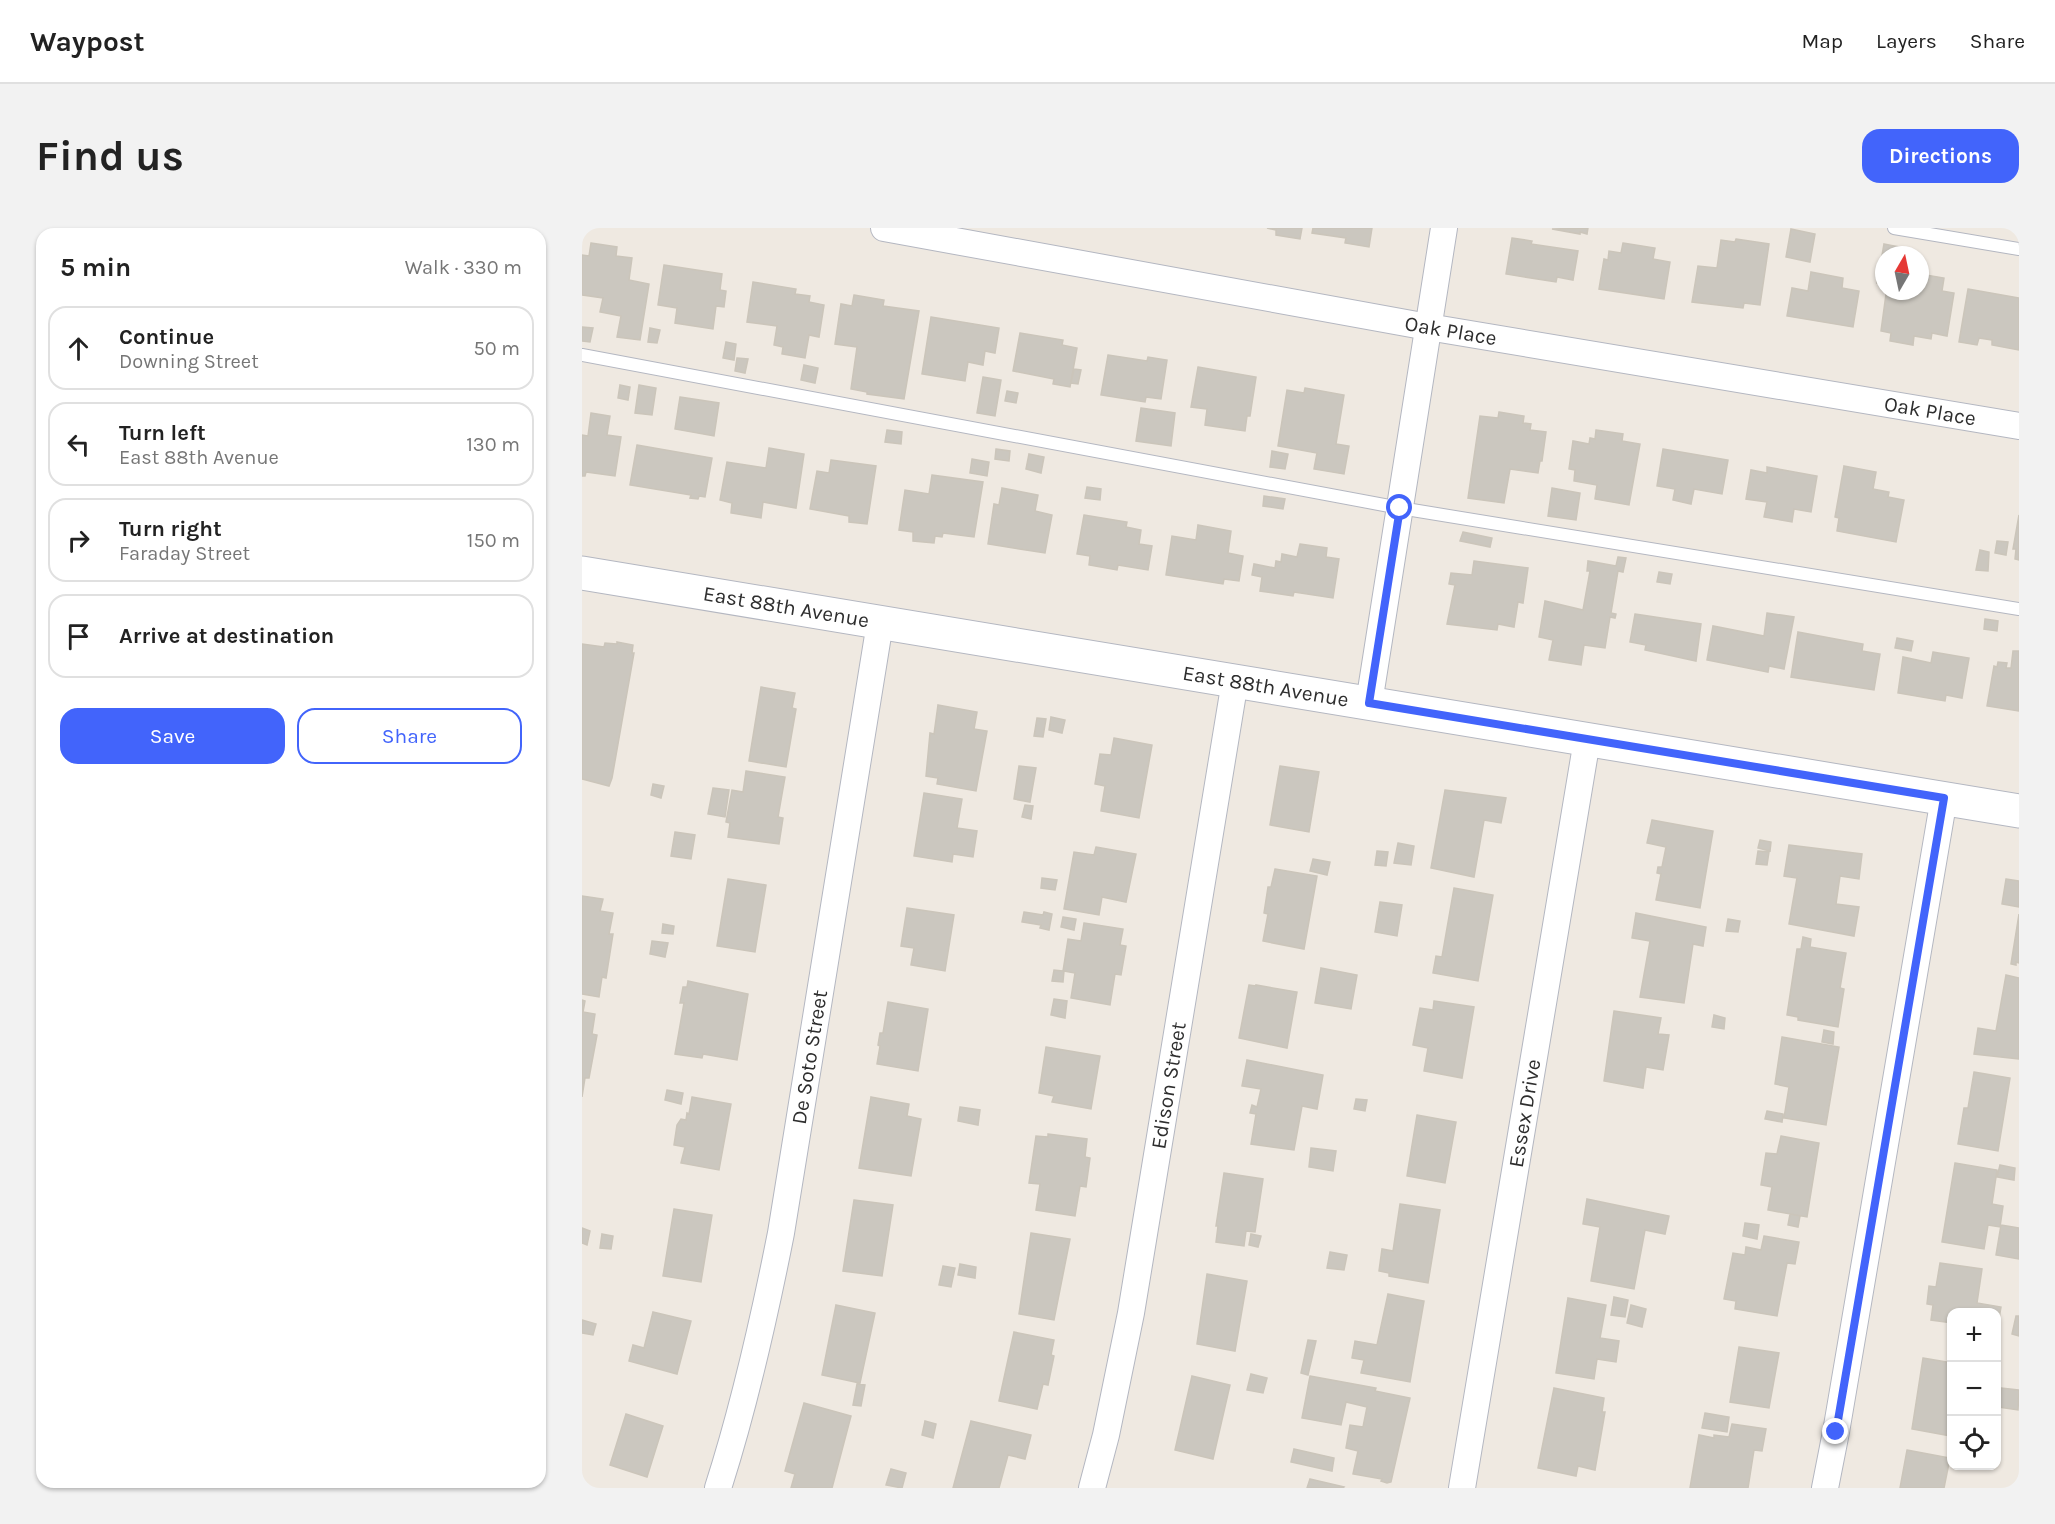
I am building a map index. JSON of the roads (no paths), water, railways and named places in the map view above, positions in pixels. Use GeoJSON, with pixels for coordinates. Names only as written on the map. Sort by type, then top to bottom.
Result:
{"type":"FeatureCollection","features":[{"type":"Feature","properties":{"kind":"main road","name":"East 88th Avenue"},"geometry":{"type":"LineString","coordinates":[[582,573],[2019,811]]}},
{"type":"Feature","properties":{"kind":"street","name":"Oak Place"},"geometry":{"type":"LineString","coordinates":[[884,228],[1428,327],[2019,426]]}},
{"type":"Feature","properties":{"kind":"street"},"geometry":{"type":"LineString","coordinates":[[1369,703],[1444,228]]}},
{"type":"Feature","properties":{"kind":"street","name":"De Soto Street"},"geometry":{"type":"LineString","coordinates":[[718,1488],[738,1427],[781,1233],[880,623]]}},
{"type":"Feature","properties":{"kind":"street","name":"Edison Street"},"geometry":{"type":"LineString","coordinates":[[1092,1488],[1106,1435],[1131,1313],[1235,681]]}},
{"type":"Feature","properties":{"kind":"street","name":"Essex Drive"},"geometry":{"type":"LineString","coordinates":[[1462,1488],[1587,740]]}},
{"type":"Feature","properties":{"kind":"street"},"geometry":{"type":"LineString","coordinates":[[1825,1488],[1944,798]]}},
{"type":"Feature","properties":{"kind":"lane"},"geometry":{"type":"LineString","coordinates":[[1894,228],[2019,249]]}},
{"type":"Feature","properties":{"kind":"lane"},"geometry":{"type":"LineString","coordinates":[[582,355],[1400,508],[2019,609]]}}]}
